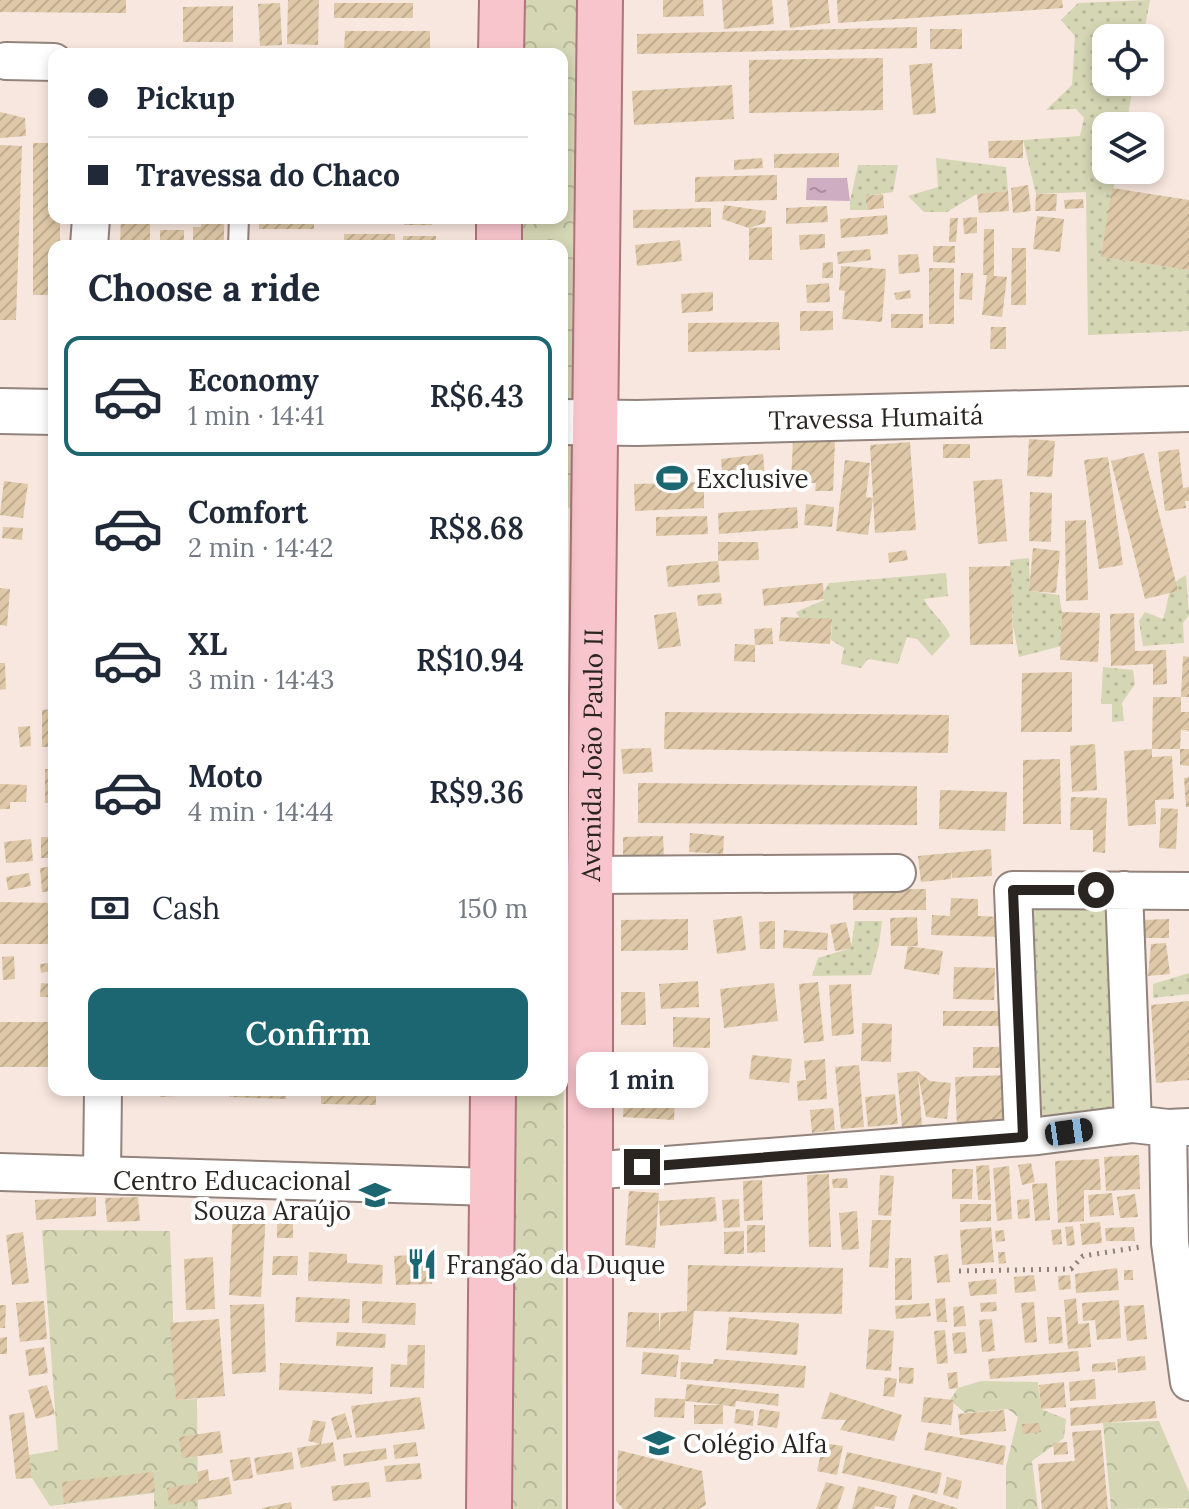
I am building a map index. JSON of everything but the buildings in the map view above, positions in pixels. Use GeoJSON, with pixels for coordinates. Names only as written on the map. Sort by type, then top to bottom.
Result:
{"type":"FeatureCollection","features":[{"type":"Feature","properties":{"kind":"main road"},"geometry":{"type":"LineString","coordinates":[[501,48],[502,0]]}},
{"type":"Feature","properties":{"kind":"main road","name":"Avenida João Paulo II"},"geometry":{"type":"LineString","coordinates":[[590,1509],[590,875],[595,600],[580,422],[599,277],[600,0]]}},
{"type":"Feature","properties":{"kind":"main road"},"geometry":{"type":"LineString","coordinates":[[568,317],[587,304],[596,293],[599,277]]}},
{"type":"Feature","properties":{"kind":"main road"},"geometry":{"type":"LineString","coordinates":[[568,513],[577,524],[585,580],[595,600]]}},
{"type":"Feature","properties":{"kind":"main road"},"geometry":{"type":"LineString","coordinates":[[489,1509],[493,1096]]}},
{"type":"Feature","properties":{"kind":"street"},"geometry":{"type":"LineString","coordinates":[[6,61],[48,62]]}},
{"type":"Feature","properties":{"kind":"street","name":"Travessa Humaitá"},"geometry":{"type":"LineString","coordinates":[[580,422],[1189,409]]}},
{"type":"Feature","properties":{"kind":"street"},"geometry":{"type":"LineString","coordinates":[[0,411],[48,412]]}},
{"type":"Feature","properties":{"kind":"street"},"geometry":{"type":"LineString","coordinates":[[590,875],[897,873]]}},
{"type":"Feature","properties":{"kind":"street"},"geometry":{"type":"LineString","coordinates":[[1023,1137],[1013,890],[1189,891]]}},
{"type":"Feature","properties":{"kind":"street"},"geometry":{"type":"LineString","coordinates":[[1124,890],[1133,1124]]}},
{"type":"Feature","properties":{"kind":"street"},"geometry":{"type":"LineString","coordinates":[[102,1173],[103,1096]]}},
{"type":"Feature","properties":{"kind":"street"},"geometry":{"type":"LineString","coordinates":[[589,1171],[1023,1137],[1133,1124],[1178,1128],[1170,1243],[1189,1382]]}},
{"type":"Feature","properties":{"kind":"street"},"geometry":{"type":"LineString","coordinates":[[0,1172],[492,1187]]}},
{"type":"Feature","properties":{"kind":"path"},"geometry":{"type":"LineString","coordinates":[[959,1271],[1071,1269],[1083,1256],[1170,1243]]}},
{"type":"Feature","properties":{"kind":"green space"},"geometry":{"type":"Polygon","coordinates":[[[513,0],[579,0],[576,512],[568,507],[568,240],[511,240],[511,224],[568,224],[568,48],[512,48],[513,0]]]}},
{"type":"Feature","properties":{"kind":"green space"},"geometry":{"type":"Polygon","coordinates":[[[1150,0],[1146,24],[1092,24],[1092,96],[1131,96],[1129,112],[1092,112],[1092,184],[1114,184],[1101,257],[1189,270],[1189,331],[1088,335],[1086,192],[1036,194],[1023,140],[1080,136],[1084,118],[1076,109],[1046,110],[1072,85],[1075,36],[1061,20],[1078,3],[1150,0]]]}},
{"type":"Feature","properties":{"kind":"green space"},"geometry":{"type":"Polygon","coordinates":[[[936,158],[1006,167],[1008,191],[977,194],[947,212],[924,212],[908,196],[938,187],[936,158]]]}},
{"type":"Feature","properties":{"kind":"green space"},"geometry":{"type":"Polygon","coordinates":[[[858,165],[898,165],[893,192],[865,196],[867,210],[850,210],[858,165]]]}},
{"type":"Feature","properties":{"kind":"green space"},"geometry":{"type":"Polygon","coordinates":[[[1029,558],[1030,591],[1059,595],[1061,646],[1019,657],[1013,625],[1010,560],[1029,558]]]}},
{"type":"Feature","properties":{"kind":"green space"},"geometry":{"type":"Polygon","coordinates":[[[946,573],[948,596],[924,599],[950,636],[932,656],[917,639],[907,637],[898,664],[868,659],[861,668],[841,664],[844,648],[831,640],[832,620],[800,618],[796,612],[824,600],[824,591],[829,583],[946,573]]]}},
{"type":"Feature","properties":{"kind":"green space"},"geometry":{"type":"Polygon","coordinates":[[[1186,575],[1189,615],[1183,623],[1184,643],[1143,646],[1139,621],[1145,612],[1163,619],[1171,588],[1186,575]]]}},
{"type":"Feature","properties":{"kind":"green space"},"geometry":{"type":"Polygon","coordinates":[[[1103,667],[1133,670],[1135,684],[1122,703],[1124,721],[1112,722],[1112,704],[1101,704],[1103,667]]]}},
{"type":"Feature","properties":{"kind":"green space"},"geometry":{"type":"Polygon","coordinates":[[[1028,895],[1110,898],[1121,1112],[1041,1120],[1028,895]]]}},
{"type":"Feature","properties":{"kind":"green space"},"geometry":{"type":"Polygon","coordinates":[[[855,921],[882,921],[871,975],[812,976],[818,958],[851,948],[855,921]]]}},
{"type":"Feature","properties":{"kind":"green space"},"geometry":{"type":"Polygon","coordinates":[[[1189,973],[1189,994],[1153,998],[1153,984],[1189,973]]]}},
{"type":"Feature","properties":{"kind":"green space"},"geometry":{"type":"Polygon","coordinates":[[[498,1096],[564,1096],[562,1509],[494,1509],[498,1096]]]}},
{"type":"Feature","properties":{"kind":"green space"},"geometry":{"type":"Polygon","coordinates":[[[42,1230],[170,1231],[176,1400],[197,1399],[198,1509],[154,1509],[154,1493],[50,1506],[32,1478],[29,1455],[58,1450],[42,1230]]]}},
{"type":"Feature","properties":{"kind":"green space"},"geometry":{"type":"Polygon","coordinates":[[[981,1381],[1038,1382],[1041,1409],[1066,1419],[1064,1438],[1032,1461],[1038,1509],[1006,1509],[1006,1467],[1018,1417],[1008,1409],[965,1413],[950,1400],[958,1388],[981,1381]]]}},
{"type":"Feature","properties":{"kind":"green space"},"geometry":{"type":"Polygon","coordinates":[[[1159,1421],[1189,1492],[1189,1508],[1111,1509],[1103,1423],[1159,1421]]]}},
{"type":"Feature","properties":{"kind":"water"},"geometry":{"type":"Polygon","coordinates":[[[807,178],[847,178],[850,201],[806,200],[807,178]]]}},
{"type":"Feature","properties":{"kind":"place","name":"Exclusive"},"geometry":{"type":"Point","coordinates":[672,478]}},
{"type":"Feature","properties":{"kind":"place","name":"Centro Educacional Souza Araújo"},"geometry":{"type":"Point","coordinates":[375,1195]}},
{"type":"Feature","properties":{"kind":"place","name":"Frangão da Duque"},"geometry":{"type":"Point","coordinates":[422,1264]}},
{"type":"Feature","properties":{"kind":"place","name":"Colégio Alfa"},"geometry":{"type":"Point","coordinates":[659,1443]}},
{"type":"Feature","properties":{"kind":"route"},"geometry":{"type":"LineString","coordinates":[[642,1167],[1023,1137],[1013,890],[1096,890]]}}]}
